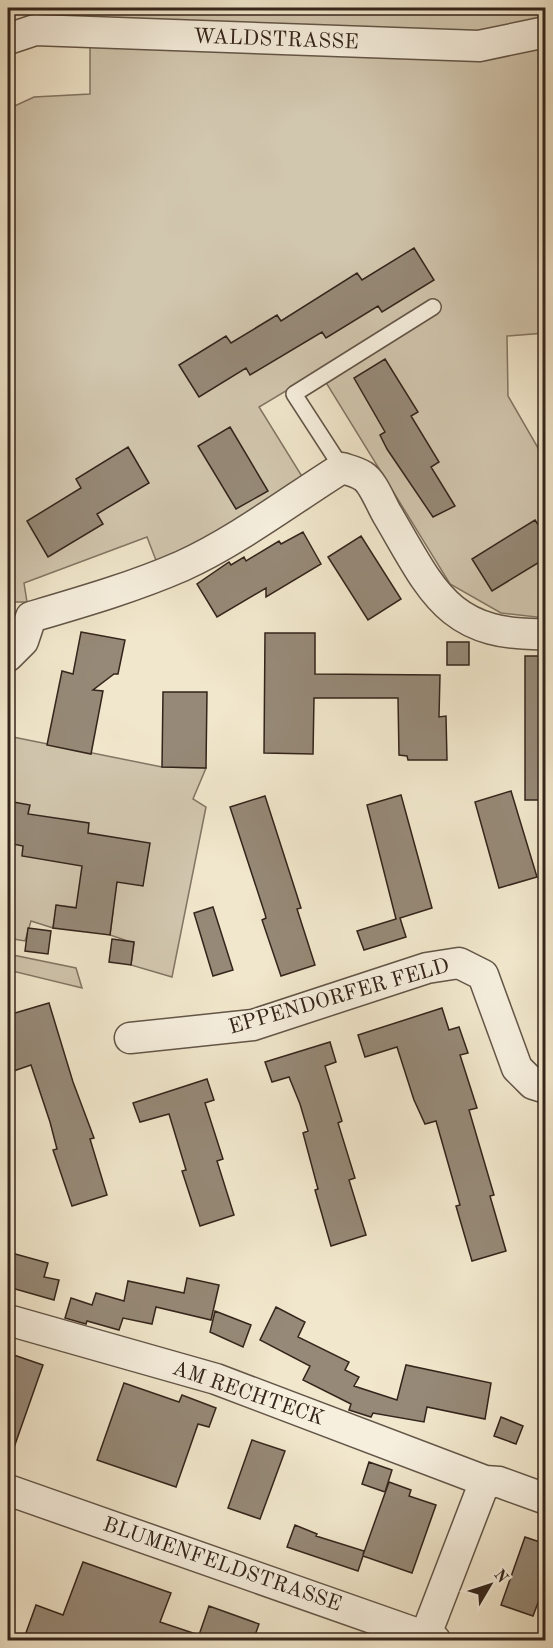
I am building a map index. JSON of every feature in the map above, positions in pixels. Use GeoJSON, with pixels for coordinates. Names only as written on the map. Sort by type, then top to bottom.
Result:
{"type":"FeatureCollection","features":[{"type":"Feature","properties":{"kind":"street","name":"WALDSTRASSE"},"geometry":{"type":"LineString","coordinates":[[8,39],[35,30],[479,46],[546,32]]}},
{"type":"Feature","properties":{"kind":"street"},"geometry":{"type":"LineString","coordinates":[[8,656],[23,641],[31,617],[112,593],[183,565],[342,468],[365,476],[430,588],[454,612],[480,627],[513,635],[546,634]]}},
{"type":"Feature","properties":{"kind":"street","name":"EPPENDORFER FELD"},"geometry":{"type":"LineString","coordinates":[[130,1038],[253,1025],[427,968],[459,963],[483,975],[517,1068],[533,1084],[546,1088]]}},
{"type":"Feature","properties":{"kind":"street","name":"AM RECHTECK"},"geometry":{"type":"LineString","coordinates":[[8,1320],[216,1378],[484,1481],[499,1482],[546,1499]]}},
{"type":"Feature","properties":{"kind":"street"},"geometry":{"type":"LineString","coordinates":[[430,1639],[484,1481]]}},
{"type":"Feature","properties":{"kind":"street","name":"BLUMENFELDSTRASSE"},"geometry":{"type":"LineString","coordinates":[[8,1490],[430,1639]]}},
{"type":"Feature","properties":{"kind":"lane"},"geometry":{"type":"LineString","coordinates":[[342,468],[294,394],[433,307]]}},
{"type":"Feature","properties":{"kind":"shaded area"},"geometry":{"type":"Polygon","coordinates":[[[87,8],[546,8],[545,29],[523,34],[87,22],[87,8]]]}},
{"type":"Feature","properties":{"kind":"shaded area"},"geometry":{"type":"Polygon","coordinates":[[[545,45],[545,333],[507,336],[508,396],[545,460],[545,618],[501,613],[450,584],[319,371],[259,407],[303,478],[200,542],[157,563],[147,537],[24,583],[27,602],[8,602],[8,109],[34,97],[90,94],[90,46],[545,45]]]}},
{"type":"Feature","properties":{"kind":"shaded area"},"geometry":{"type":"Polygon","coordinates":[[[8,736],[162,767],[206,768],[193,799],[206,807],[172,977],[131,965],[134,943],[110,935],[113,912],[57,905],[53,928],[31,921],[25,941],[8,938],[8,736]]]}},
{"type":"Feature","properties":{"kind":"shaded area"},"geometry":{"type":"Polygon","coordinates":[[[8,954],[76,968],[82,988],[8,970],[8,954]]]}},
{"type":"Feature","properties":{"kind":"building"},"geometry":{"type":"Polygon","coordinates":[[[414,248],[434,280],[382,312],[378,306],[326,338],[322,332],[250,375],[246,368],[199,397],[179,365],[226,336],[231,343],[277,315],[281,321],[357,273],[362,280],[414,248]]]}},
{"type":"Feature","properties":{"kind":"building"},"geometry":{"type":"Polygon","coordinates":[[[385,359],[418,412],[411,416],[439,462],[431,467],[455,506],[433,517],[387,449],[380,435],[385,432],[354,378],[385,359]]]}},
{"type":"Feature","properties":{"kind":"building"},"geometry":{"type":"Polygon","coordinates":[[[230,427],[268,491],[236,509],[198,446],[230,427]]]}},
{"type":"Feature","properties":{"kind":"building"},"geometry":{"type":"Polygon","coordinates":[[[128,447],[149,483],[97,514],[103,524],[48,557],[27,521],[81,488],[76,479],[128,447]]]}},
{"type":"Feature","properties":{"kind":"building"},"geometry":{"type":"Polygon","coordinates":[[[535,520],[546,537],[546,558],[492,591],[472,559],[535,520]]]}},
{"type":"Feature","properties":{"kind":"building"},"geometry":{"type":"Polygon","coordinates":[[[303,532],[321,564],[266,597],[266,588],[217,617],[197,584],[229,562],[231,565],[244,557],[246,561],[279,541],[281,544],[303,532]]]}},
{"type":"Feature","properties":{"kind":"building"},"geometry":{"type":"Polygon","coordinates":[[[361,536],[401,599],[368,620],[328,557],[361,536]]]}},
{"type":"Feature","properties":{"kind":"building"},"geometry":{"type":"Polygon","coordinates":[[[81,632],[125,640],[118,674],[114,674],[93,690],[103,691],[91,754],[47,745],[62,671],[73,674],[81,632]]]}},
{"type":"Feature","properties":{"kind":"building"},"geometry":{"type":"Polygon","coordinates":[[[265,633],[315,633],[315,674],[440,675],[439,717],[446,716],[447,760],[408,760],[407,756],[399,755],[398,698],[314,698],[313,754],[264,753],[265,633]]]}},
{"type":"Feature","properties":{"kind":"building"},"geometry":{"type":"Polygon","coordinates":[[[447,642],[469,642],[469,665],[447,665],[447,642]]]}},
{"type":"Feature","properties":{"kind":"building"},"geometry":{"type":"Polygon","coordinates":[[[525,656],[546,656],[543,800],[525,800],[525,656]]]}},
{"type":"Feature","properties":{"kind":"building"},"geometry":{"type":"Polygon","coordinates":[[[163,692],[207,692],[206,768],[162,767],[163,692]]]}},
{"type":"Feature","properties":{"kind":"building"},"geometry":{"type":"Polygon","coordinates":[[[511,791],[537,877],[499,888],[475,802],[511,791]]]}},
{"type":"Feature","properties":{"kind":"building"},"geometry":{"type":"Polygon","coordinates":[[[401,795],[432,908],[400,918],[406,937],[364,950],[357,931],[396,919],[367,805],[401,795]]]}},
{"type":"Feature","properties":{"kind":"building"},"geometry":{"type":"Polygon","coordinates":[[[265,796],[301,908],[297,909],[315,965],[281,976],[262,920],[266,918],[265,914],[230,807],[265,796]]]}},
{"type":"Feature","properties":{"kind":"building"},"geometry":{"type":"Polygon","coordinates":[[[8,801],[30,805],[28,814],[89,823],[88,833],[150,843],[143,886],[117,882],[110,935],[53,928],[56,905],[76,908],[82,866],[22,856],[23,846],[8,843],[8,801]]]}},
{"type":"Feature","properties":{"kind":"building"},"geometry":{"type":"Polygon","coordinates":[[[213,907],[233,970],[213,976],[194,913],[213,907]]]}},
{"type":"Feature","properties":{"kind":"building"},"geometry":{"type":"Polygon","coordinates":[[[28,928],[51,931],[48,954],[25,951],[28,928]]]}},
{"type":"Feature","properties":{"kind":"building"},"geometry":{"type":"Polygon","coordinates":[[[112,939],[134,942],[131,965],[109,962],[112,939]]]}},
{"type":"Feature","properties":{"kind":"building"},"geometry":{"type":"Polygon","coordinates":[[[49,1003],[73,1082],[94,1138],[90,1139],[107,1195],[72,1206],[53,1150],[57,1149],[31,1065],[8,1073],[8,1015],[49,1003]]]}},
{"type":"Feature","properties":{"kind":"building"},"geometry":{"type":"Polygon","coordinates":[[[442,1008],[449,1030],[459,1027],[468,1053],[460,1055],[477,1108],[469,1110],[494,1195],[490,1196],[506,1251],[472,1261],[456,1206],[460,1205],[436,1121],[425,1124],[414,1100],[397,1047],[365,1057],[358,1035],[442,1008]]]}},
{"type":"Feature","properties":{"kind":"building"},"geometry":{"type":"Polygon","coordinates":[[[330,1042],[336,1062],[325,1066],[342,1121],[338,1123],[355,1178],[349,1180],[366,1235],[331,1246],[315,1190],[318,1189],[303,1133],[308,1131],[300,1104],[289,1077],[272,1082],[265,1062],[330,1042]]]}},
{"type":"Feature","properties":{"kind":"building"},"geometry":{"type":"Polygon","coordinates":[[[207,1079],[214,1100],[205,1103],[223,1159],[217,1161],[234,1215],[200,1226],[182,1171],[186,1170],[169,1114],[140,1122],[133,1103],[207,1079]]]}},
{"type":"Feature","properties":{"kind":"building"},"geometry":{"type":"Polygon","coordinates":[[[8,1252],[48,1263],[44,1277],[59,1280],[54,1300],[8,1287],[8,1252]]]}},
{"type":"Feature","properties":{"kind":"building"},"geometry":{"type":"Polygon","coordinates":[[[187,1278],[219,1285],[211,1320],[156,1307],[152,1324],[123,1318],[119,1330],[87,1321],[86,1324],[65,1318],[71,1298],[92,1305],[96,1293],[124,1301],[128,1281],[184,1293],[187,1278]]]}},
{"type":"Feature","properties":{"kind":"building"},"geometry":{"type":"Polygon","coordinates":[[[276,1307],[305,1322],[298,1337],[349,1362],[345,1370],[359,1377],[354,1386],[397,1400],[406,1365],[491,1383],[485,1419],[427,1407],[424,1422],[373,1413],[371,1417],[349,1410],[351,1404],[303,1380],[310,1366],[260,1340],[276,1307]]]}},
{"type":"Feature","properties":{"kind":"building"},"geometry":{"type":"Polygon","coordinates":[[[215,1311],[251,1325],[243,1347],[210,1332],[215,1311]]]}},
{"type":"Feature","properties":{"kind":"building"},"geometry":{"type":"Polygon","coordinates":[[[8,1353],[43,1365],[11,1456],[8,1456],[8,1353]]]}},
{"type":"Feature","properties":{"kind":"building"},"geometry":{"type":"Polygon","coordinates":[[[124,1383],[179,1402],[182,1395],[216,1408],[209,1427],[198,1424],[176,1487],[97,1460],[124,1383]]]}},
{"type":"Feature","properties":{"kind":"building"},"geometry":{"type":"Polygon","coordinates":[[[501,1417],[523,1426],[516,1444],[494,1436],[501,1417]]]}},
{"type":"Feature","properties":{"kind":"building"},"geometry":{"type":"Polygon","coordinates":[[[252,1440],[285,1451],[260,1519],[228,1508],[252,1440]]]}},
{"type":"Feature","properties":{"kind":"building"},"geometry":{"type":"Polygon","coordinates":[[[369,1462],[392,1470],[385,1492],[362,1484],[369,1462]]]}},
{"type":"Feature","properties":{"kind":"building"},"geometry":{"type":"Polygon","coordinates":[[[389,1482],[411,1490],[409,1496],[436,1505],[412,1573],[363,1556],[358,1571],[287,1547],[295,1525],[317,1534],[316,1536],[364,1551],[363,1555],[389,1482]]]}},
{"type":"Feature","properties":{"kind":"building"},"geometry":{"type":"Polygon","coordinates":[[[525,1537],[546,1544],[546,1581],[533,1616],[501,1605],[525,1537]]]}},
{"type":"Feature","properties":{"kind":"building"},"geometry":{"type":"Polygon","coordinates":[[[83,1562],[171,1593],[160,1622],[199,1635],[209,1606],[259,1624],[253,1641],[23,1641],[36,1605],[63,1615],[83,1562]]]}}]}
